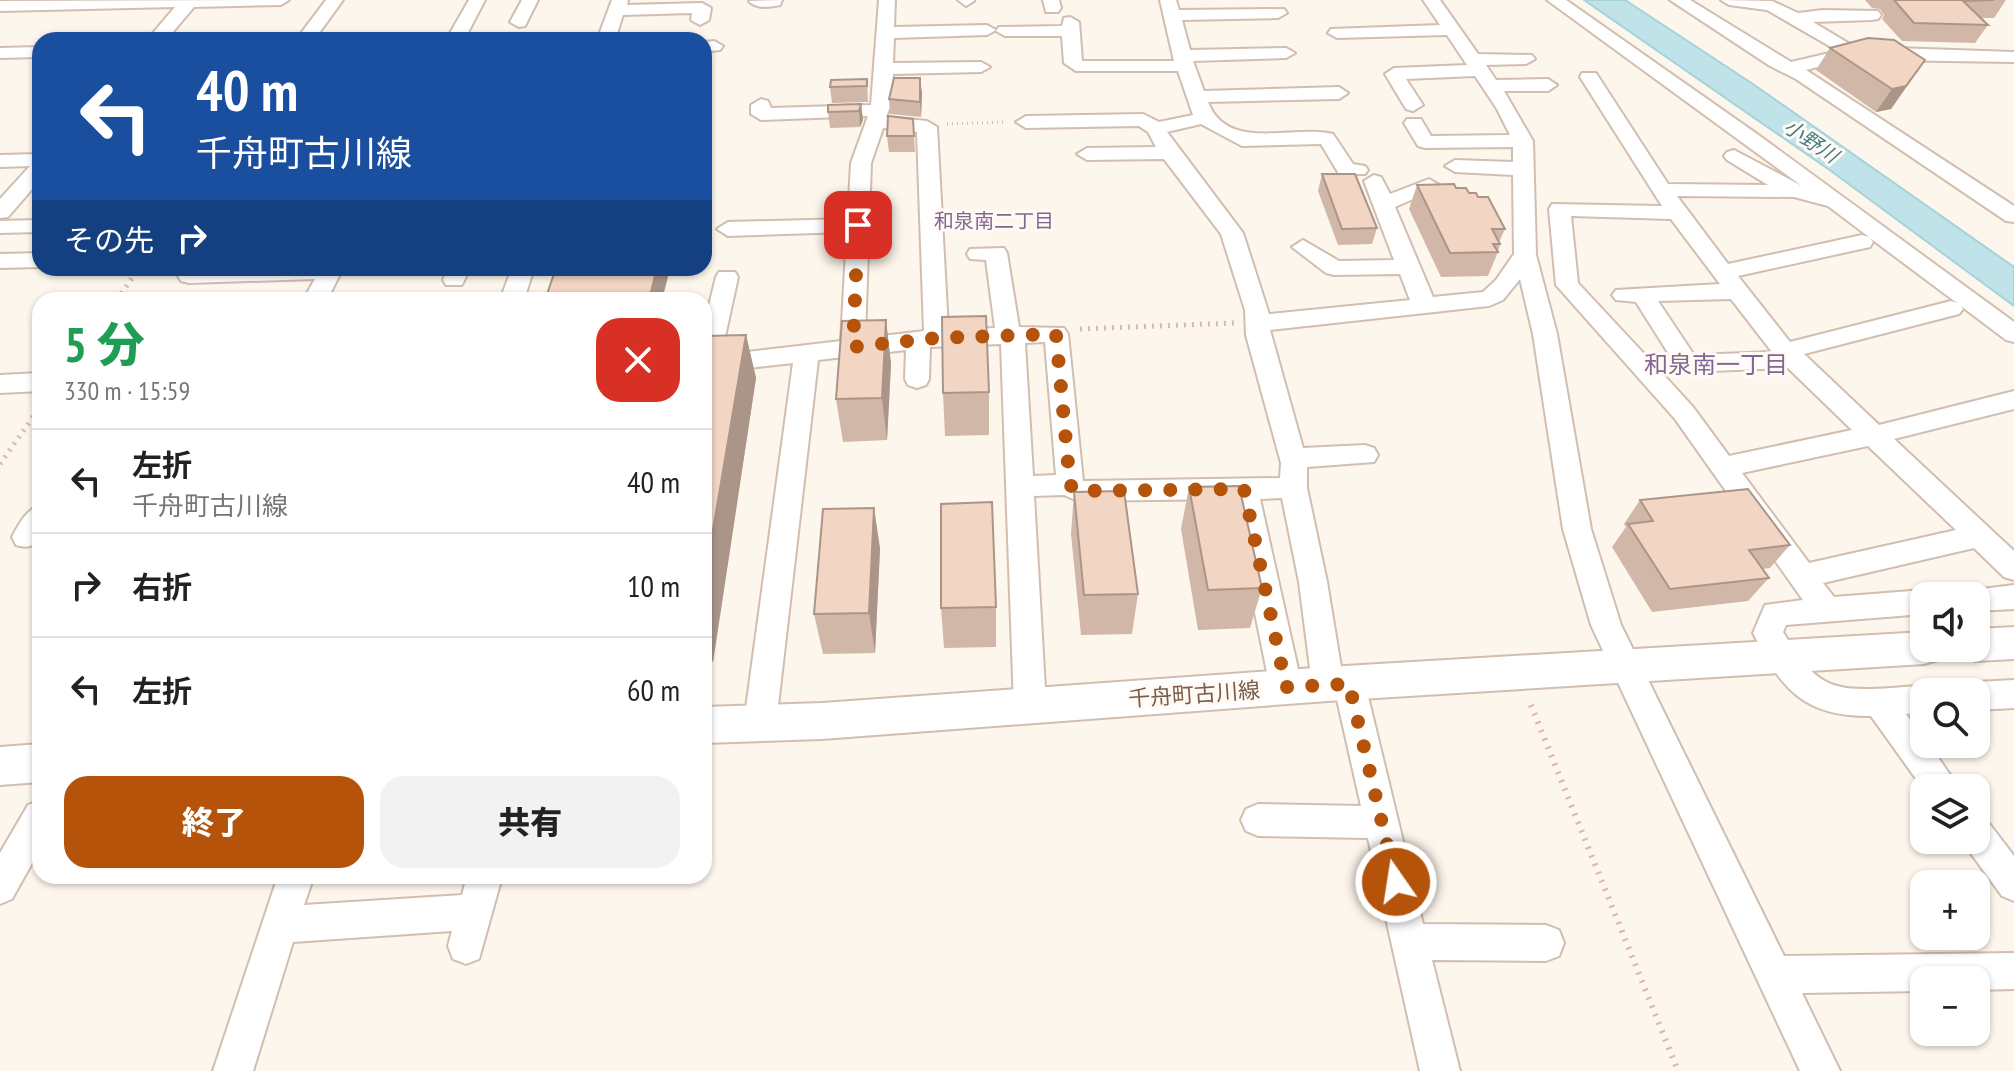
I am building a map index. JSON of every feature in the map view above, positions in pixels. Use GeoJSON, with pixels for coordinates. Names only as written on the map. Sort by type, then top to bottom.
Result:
{"type":"FeatureCollection","features":[{"type":"Feature","properties":{"kind":"street"},"geometry":{"type":"LineString","coordinates":[[0,6],[281,0]]}},
{"type":"Feature","properties":{"kind":"street"},"geometry":{"type":"LineString","coordinates":[[311,32],[335,0]]}},
{"type":"Feature","properties":{"kind":"street"},"geometry":{"type":"LineString","coordinates":[[459,32],[477,0]]}},
{"type":"Feature","properties":{"kind":"street"},"geometry":{"type":"LineString","coordinates":[[519,22],[530,0]]}},
{"type":"Feature","properties":{"kind":"street"},"geometry":{"type":"LineString","coordinates":[[853,347],[861,163],[878,116],[885,69],[887,0]]}},
{"type":"Feature","properties":{"kind":"street"},"geometry":{"type":"LineString","coordinates":[[1431,0],[1482,72],[1523,141],[1525,248],[1545,334],[1577,529],[1606,625],[1820,1071]]}},
{"type":"Feature","properties":{"kind":"street"},"geometry":{"type":"LineString","coordinates":[[1555,0],[1750,138],[2014,334]]}},
{"type":"Feature","properties":{"kind":"street"},"geometry":{"type":"LineString","coordinates":[[1678,0],[1776,62],[1791,68],[2014,216]]}},
{"type":"Feature","properties":{"kind":"street"},"geometry":{"type":"LineString","coordinates":[[1729,0],[1772,6],[1866,56],[1895,53],[2014,57]]}},
{"type":"Feature","properties":{"kind":"street"},"geometry":{"type":"LineString","coordinates":[[163,32],[190,1]]}},
{"type":"Feature","properties":{"kind":"street"},"geometry":{"type":"LineString","coordinates":[[609,32],[619,5],[702,8],[700,20]]}},
{"type":"Feature","properties":{"kind":"street"},"geometry":{"type":"LineString","coordinates":[[1278,13],[1170,8],[1204,118],[1242,140],[1326,138],[1332,143],[1346,170],[1366,175],[1384,204],[1420,297],[1428,307]]}},
{"type":"Feature","properties":{"kind":"street"},"geometry":{"type":"LineString","coordinates":[[1795,19],[1823,15],[1872,15]]}},
{"type":"Feature","properties":{"kind":"street"},"geometry":{"type":"LineString","coordinates":[[886,33],[1070,26],[1073,63],[1076,66],[1286,53]]}},
{"type":"Feature","properties":{"kind":"street"},"geometry":{"type":"LineString","coordinates":[[1388,53],[1453,30]]}},
{"type":"Feature","properties":{"kind":"street"},"geometry":{"type":"LineString","coordinates":[[1337,33],[1388,53],[1482,72],[1544,80],[1560,101]]}},
{"type":"Feature","properties":{"kind":"street"},"geometry":{"type":"LineString","coordinates":[[0,53],[32,52]]}},
{"type":"Feature","properties":{"kind":"street"},"geometry":{"type":"LineString","coordinates":[[1791,68],[1854,52]]}},
{"type":"Feature","properties":{"kind":"street"},"geometry":{"type":"LineString","coordinates":[[1388,53],[1394,74],[1425,142],[1523,141]]}},
{"type":"Feature","properties":{"kind":"street"},"geometry":{"type":"LineString","coordinates":[[1482,72],[1526,59]]}},
{"type":"Feature","properties":{"kind":"street"},"geometry":{"type":"LineString","coordinates":[[885,69],[981,67]]}},
{"type":"Feature","properties":{"kind":"street"},"geometry":{"type":"LineString","coordinates":[[1589,77],[1677,213],[1790,355],[2014,569]]}},
{"type":"Feature","properties":{"kind":"street"},"geometry":{"type":"LineString","coordinates":[[1196,97],[1339,93]]}},
{"type":"Feature","properties":{"kind":"street"},"geometry":{"type":"LineString","coordinates":[[761,105],[761,114],[878,116],[927,127],[927,339],[917,379]]}},
{"type":"Feature","properties":{"kind":"street"},"geometry":{"type":"LineString","coordinates":[[1156,129],[1204,118]]}},
{"type":"Feature","properties":{"kind":"street"},"geometry":{"type":"LineString","coordinates":[[1026,122],[1143,120],[1156,129],[1169,153],[1232,233],[1260,323],[1258,335],[1293,458],[1293,488],[1338,684],[1382,822],[1440,1071]]}},
{"type":"Feature","properties":{"kind":"street"},"geometry":{"type":"LineString","coordinates":[[1750,138],[1751,148],[1757,157],[1795,191]]}},
{"type":"Feature","properties":{"kind":"street"},"geometry":{"type":"LineString","coordinates":[[1087,154],[1169,153]]}},
{"type":"Feature","properties":{"kind":"street"},"geometry":{"type":"LineString","coordinates":[[1734,156],[1795,191],[1839,204]]}},
{"type":"Feature","properties":{"kind":"street"},"geometry":{"type":"LineString","coordinates":[[0,161],[32,160]]}},
{"type":"Feature","properties":{"kind":"street"},"geometry":{"type":"LineString","coordinates":[[1455,166],[1497,166],[1524,170]]}},
{"type":"Feature","properties":{"kind":"street"},"geometry":{"type":"LineString","coordinates":[[0,212],[32,177]]}},
{"type":"Feature","properties":{"kind":"street"},"geometry":{"type":"LineString","coordinates":[[1384,204],[1429,185]]}},
{"type":"Feature","properties":{"kind":"street"},"geometry":{"type":"LineString","coordinates":[[1663,190],[1795,191]]}},
{"type":"Feature","properties":{"kind":"street"},"geometry":{"type":"LineString","coordinates":[[1677,213],[1560,209],[1567,285],[1684,413],[1825,608]]}},
{"type":"Feature","properties":{"kind":"street"},"geometry":{"type":"LineString","coordinates":[[728,229],[858,225]]}},
{"type":"Feature","properties":{"kind":"street"},"geometry":{"type":"LineString","coordinates":[[0,227],[32,226]]}},
{"type":"Feature","properties":{"kind":"street"},"geometry":{"type":"LineString","coordinates":[[1723,272],[1862,242]]}},
{"type":"Feature","properties":{"kind":"street"},"geometry":{"type":"LineString","coordinates":[[1303,247],[1334,268],[1409,267]]}},
{"type":"Feature","properties":{"kind":"street"},"geometry":{"type":"LineString","coordinates":[[1260,323],[1477,301],[1498,294],[1525,248]]}},
{"type":"Feature","properties":{"kind":"street"},"geometry":{"type":"LineString","coordinates":[[1525,248],[1567,277]]}},
{"type":"Feature","properties":{"kind":"street"},"geometry":{"type":"LineString","coordinates":[[978,254],[996,253],[1010,336],[1030,706]]}},
{"type":"Feature","properties":{"kind":"street"},"geometry":{"type":"LineString","coordinates":[[0,261],[32,260]]}},
{"type":"Feature","properties":{"kind":"street"},"geometry":{"type":"LineString","coordinates":[[712,340],[727,277]]}},
{"type":"Feature","properties":{"kind":"street"},"geometry":{"type":"LineString","coordinates":[[1687,364],[1633,295],[1738,291]]}},
{"type":"Feature","properties":{"kind":"street"},"geometry":{"type":"LineString","coordinates":[[1640,366],[1790,355],[1951,309]]}},
{"type":"Feature","properties":{"kind":"street"},"geometry":{"type":"LineString","coordinates":[[712,364],[927,339],[1056,334],[1070,485]]}},
{"type":"Feature","properties":{"kind":"street"},"geometry":{"type":"LineString","coordinates":[[760,723],[807,352]]}},
{"type":"Feature","properties":{"kind":"street"},"geometry":{"type":"LineString","coordinates":[[0,384],[32,382]]}},
{"type":"Feature","properties":{"kind":"street"},"geometry":{"type":"LineString","coordinates":[[1723,467],[1874,435],[2014,400]]}},
{"type":"Feature","properties":{"kind":"street"},"geometry":{"type":"LineString","coordinates":[[1293,458],[1365,455]]}},
{"type":"Feature","properties":{"kind":"street"},"geometry":{"type":"LineString","coordinates":[[1019,486],[1070,485],[1078,491],[1293,488]]}},
{"type":"Feature","properties":{"kind":"street"},"geometry":{"type":"LineString","coordinates":[[1244,489],[1286,687]]}},
{"type":"Feature","properties":{"kind":"street"},"geometry":{"type":"LineString","coordinates":[[1802,576],[2014,533]]}},
{"type":"Feature","properties":{"kind":"street"},"geometry":{"type":"LineString","coordinates":[[1990,598],[2014,597]]}},
{"type":"Feature","properties":{"kind":"street"},"geometry":{"type":"LineString","coordinates":[[1910,603],[1775,614],[1768,633],[1800,682],[1827,699],[1910,700]]}},
{"type":"Feature","properties":{"kind":"street"},"geometry":{"type":"LineString","coordinates":[[1990,644],[2014,643]]}},
{"type":"Feature","properties":{"kind":"street","name":"千舟町古川線"},"geometry":{"type":"LineString","coordinates":[[712,725],[1910,649]]}},
{"type":"Feature","properties":{"kind":"street"},"geometry":{"type":"LineString","coordinates":[[1990,695],[2014,694]]}},
{"type":"Feature","properties":{"kind":"street"},"geometry":{"type":"LineString","coordinates":[[1878,701],[1932,774]]}},
{"type":"Feature","properties":{"kind":"street"},"geometry":{"type":"LineString","coordinates":[[0,766],[32,764]]}},
{"type":"Feature","properties":{"kind":"street"},"geometry":{"type":"LineString","coordinates":[[1258,820],[1382,822]]}},
{"type":"Feature","properties":{"kind":"street"},"geometry":{"type":"LineString","coordinates":[[0,887],[32,830]]}},
{"type":"Feature","properties":{"kind":"street"},"geometry":{"type":"LineString","coordinates":[[1990,852],[2014,884]]}},
{"type":"Feature","properties":{"kind":"street"},"geometry":{"type":"LineString","coordinates":[[233,1071],[293,884]]}},
{"type":"Feature","properties":{"kind":"street"},"geometry":{"type":"LineString","coordinates":[[280,925],[470,929],[482,884]]}},
{"type":"Feature","properties":{"kind":"street"},"geometry":{"type":"LineString","coordinates":[[1410,942],[1546,943]]}},
{"type":"Feature","properties":{"kind":"street"},"geometry":{"type":"LineString","coordinates":[[1775,975],[2014,971]]}},
{"type":"Feature","properties":{"kind":"path"},"geometry":{"type":"LineString","coordinates":[[927,127],[934,124],[1026,122]]}},
{"type":"Feature","properties":{"kind":"path"},"geometry":{"type":"LineString","coordinates":[[1056,334],[1066,329],[1260,323]]}},
{"type":"Feature","properties":{"kind":"path"},"geometry":{"type":"LineString","coordinates":[[0,464],[32,418]]}},
{"type":"Feature","properties":{"kind":"path"},"geometry":{"type":"LineString","coordinates":[[1531,705],[1678,1071]]}},
{"type":"Feature","properties":{"kind":"water","name":"小野川"},"geometry":{"type":"Polygon","coordinates":[[[1584,0],[1625,0],[1753,84],[2014,267],[2014,306],[1831,171],[1584,0]]]}},
{"type":"Feature","properties":{"kind":"building"},"geometry":{"type":"Polygon","coordinates":[[[1894,0],[1994,0],[1963,1],[1988,25],[1914,23],[1894,0]]]}},
{"type":"Feature","properties":{"kind":"building"},"geometry":{"type":"Polygon","coordinates":[[[1868,38],[1894,40],[1925,60],[1906,86],[1892,89],[1830,48],[1868,38]]]}},
{"type":"Feature","properties":{"kind":"building"},"geometry":{"type":"Polygon","coordinates":[[[894,78],[920,78],[920,102],[889,99],[894,78]]]}},
{"type":"Feature","properties":{"kind":"building"},"geometry":{"type":"Polygon","coordinates":[[[867,79],[867,86],[830,87],[831,80],[867,79]]]}},
{"type":"Feature","properties":{"kind":"building"},"geometry":{"type":"Polygon","coordinates":[[[861,104],[859,111],[828,112],[828,105],[861,104]]]}},
{"type":"Feature","properties":{"kind":"building"},"geometry":{"type":"Polygon","coordinates":[[[888,116],[913,119],[914,136],[887,136],[888,116]]]}},
{"type":"Feature","properties":{"kind":"building"},"geometry":{"type":"Polygon","coordinates":[[[1322,174],[1355,174],[1377,228],[1342,229],[1322,174]]]}},
{"type":"Feature","properties":{"kind":"building"},"geometry":{"type":"Polygon","coordinates":[[[1454,184],[1456,188],[1466,188],[1469,193],[1476,193],[1478,197],[1488,197],[1505,229],[1492,229],[1500,244],[1493,244],[1498,252],[1450,253],[1417,185],[1454,184]]]}},
{"type":"Feature","properties":{"kind":"building"},"geometry":{"type":"Polygon","coordinates":[[[553,276],[655,276],[651,292],[548,292],[553,276]]]}},
{"type":"Feature","properties":{"kind":"building"},"geometry":{"type":"Polygon","coordinates":[[[986,316],[989,392],[943,393],[942,317],[986,316]]]}},
{"type":"Feature","properties":{"kind":"building"},"geometry":{"type":"Polygon","coordinates":[[[886,320],[882,398],[836,399],[842,321],[886,320]]]}},
{"type":"Feature","properties":{"kind":"building"},"geometry":{"type":"Polygon","coordinates":[[[746,335],[712,536],[712,336],[746,335]]]}},
{"type":"Feature","properties":{"kind":"building"},"geometry":{"type":"Polygon","coordinates":[[[1239,486],[1262,588],[1208,590],[1189,487],[1239,486]]]}},
{"type":"Feature","properties":{"kind":"building"},"geometry":{"type":"Polygon","coordinates":[[[1748,489],[1790,545],[1749,550],[1769,578],[1670,589],[1628,524],[1653,521],[1640,500],[1748,489]]]}},
{"type":"Feature","properties":{"kind":"building"},"geometry":{"type":"Polygon","coordinates":[[[1124,491],[1138,594],[1084,595],[1074,492],[1124,491]]]}},
{"type":"Feature","properties":{"kind":"building"},"geometry":{"type":"Polygon","coordinates":[[[992,502],[996,607],[941,608],[941,504],[992,502]]]}},
{"type":"Feature","properties":{"kind":"building"},"geometry":{"type":"Polygon","coordinates":[[[874,508],[869,613],[814,614],[823,509],[874,508]]]}},
{"type":"Feature","properties":{"kind":"district","name":"和泉南二丁目"},"geometry":{"type":"Point","coordinates":[994,221]}},
{"type":"Feature","properties":{"kind":"district","name":"和泉南一丁目"},"geometry":{"type":"Point","coordinates":[1716,364]}},
{"type":"Feature","properties":{"kind":"route"},"geometry":{"type":"LineString","coordinates":[[858,225],[853,347],[936,338],[1056,334],[1070,485],[1078,491],[1244,489],[1286,687],[1349,684],[1396,882]]}}]}
